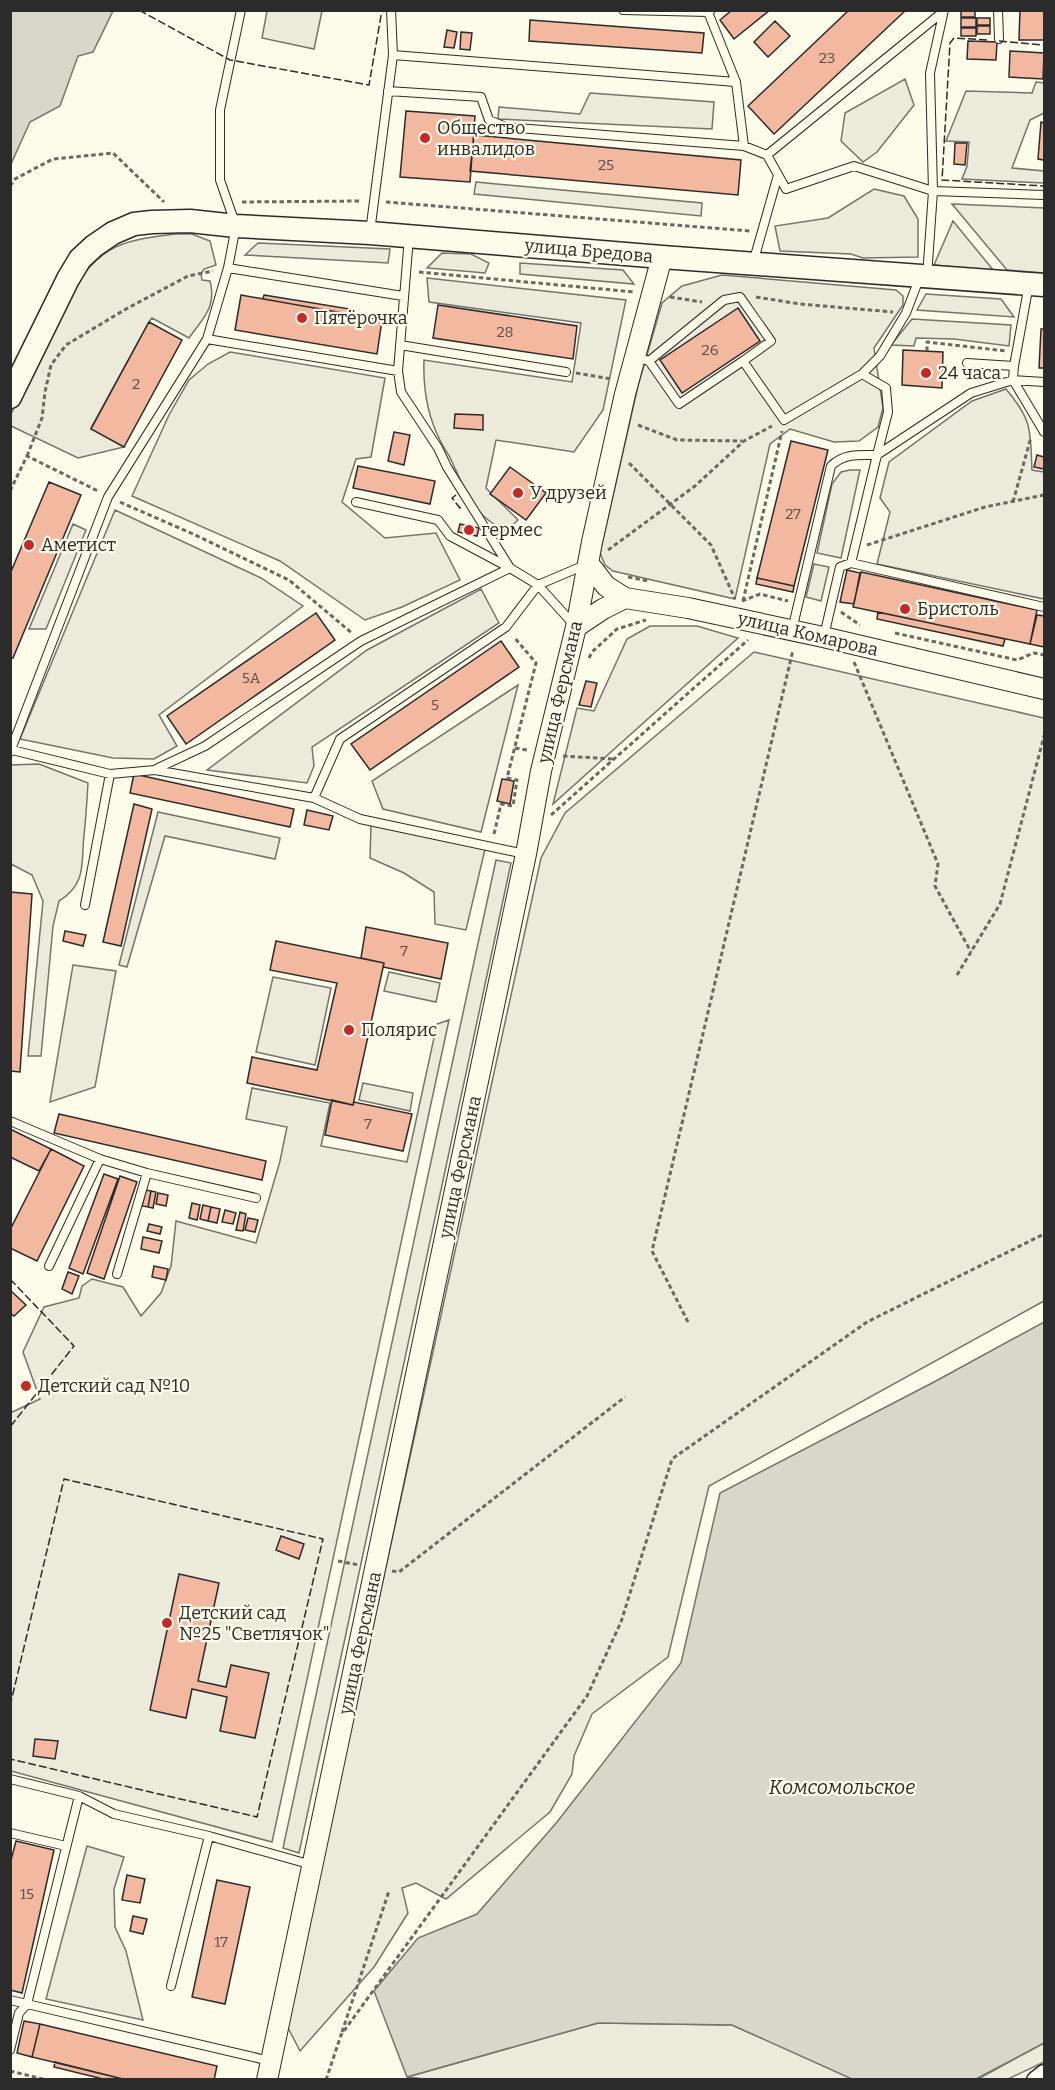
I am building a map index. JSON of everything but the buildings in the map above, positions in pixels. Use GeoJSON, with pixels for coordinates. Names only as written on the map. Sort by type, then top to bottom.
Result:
{"type":"FeatureCollection","features":[{"type":"Feature","properties":{"kind":"main road","name":"улица Бредова"},"geometry":{"type":"LineString","coordinates":[[10,397],[68,279],[81,259],[112,233],[134,224],[152,222],[190,221],[236,226],[370,233],[1037,284]]}},
{"type":"Feature","properties":{"kind":"street","name":"улица Ферсмана"},"geometry":{"type":"LineString","coordinates":[[269,2070],[526,854],[545,753],[594,560],[592,542],[628,381],[642,359],[652,294],[662,257]]}},
{"type":"Feature","properties":{"kind":"street"},"geometry":{"type":"LineString","coordinates":[[594,560],[606,586],[625,598]]}},
{"type":"Feature","properties":{"kind":"street"},"geometry":{"type":"LineString","coordinates":[[576,627],[625,598]]}},
{"type":"Feature","properties":{"kind":"street","name":"улица Комарова"},"geometry":{"type":"LineString","coordinates":[[625,598],[688,608],[794,637],[823,637],[1044,689]]}},
{"type":"Feature","properties":{"kind":"street"},"geometry":{"type":"LineString","coordinates":[[1035,2079],[1044,2073]]}},
{"type":"Feature","properties":{"kind":"lane"},"geometry":{"type":"LineString","coordinates":[[241,10],[220,110],[220,180],[236,226],[228,268],[207,339],[108,497],[11,751],[110,774],[155,770],[314,798],[360,819],[526,854]]}},
{"type":"Feature","properties":{"kind":"lane"},"geometry":{"type":"LineString","coordinates":[[370,233],[393,56],[391,10]]}},
{"type":"Feature","properties":{"kind":"lane"},"geometry":{"type":"LineString","coordinates":[[623,10],[710,11],[736,82],[744,146]]}},
{"type":"Feature","properties":{"kind":"lane"},"geometry":{"type":"LineString","coordinates":[[998,10],[999,39]]}},
{"type":"Feature","properties":{"kind":"lane"},"geometry":{"type":"LineString","coordinates":[[767,155],[944,11]]}},
{"type":"Feature","properties":{"kind":"lane"},"geometry":{"type":"LineString","coordinates":[[743,361],[784,420],[862,374],[880,356],[906,313],[923,277],[933,191],[930,73],[944,11]]}},
{"type":"Feature","properties":{"kind":"lane"},"geometry":{"type":"LineString","coordinates":[[393,56],[736,82]]}},
{"type":"Feature","properties":{"kind":"lane"},"geometry":{"type":"LineString","coordinates":[[388,91],[481,97],[489,120],[506,127],[744,146],[767,155],[786,189],[854,166],[933,191],[1044,195]]}},
{"type":"Feature","properties":{"kind":"lane"},"geometry":{"type":"LineString","coordinates":[[753,264],[778,175]]}},
{"type":"Feature","properties":{"kind":"lane"},"geometry":{"type":"LineString","coordinates":[[409,237],[398,371],[401,392],[438,448],[447,467],[510,568]]}},
{"type":"Feature","properties":{"kind":"lane"},"geometry":{"type":"LineString","coordinates":[[228,268],[403,296]]}},
{"type":"Feature","properties":{"kind":"lane"},"geometry":{"type":"LineString","coordinates":[[1037,284],[1016,352],[1013,380],[1044,432]]}},
{"type":"Feature","properties":{"kind":"lane"},"geometry":{"type":"LineString","coordinates":[[740,297],[771,341],[679,404],[642,359],[724,300],[740,297]]}},
{"type":"Feature","properties":{"kind":"lane"},"geometry":{"type":"LineString","coordinates":[[207,339],[398,371]]}},
{"type":"Feature","properties":{"kind":"lane"},"geometry":{"type":"LineString","coordinates":[[400,345],[566,372]]}},
{"type":"Feature","properties":{"kind":"lane"},"geometry":{"type":"LineString","coordinates":[[967,363],[1014,366]]}},
{"type":"Feature","properties":{"kind":"lane"},"geometry":{"type":"LineString","coordinates":[[851,563],[888,412],[886,388],[862,374]]}},
{"type":"Feature","properties":{"kind":"lane"},"geometry":{"type":"LineString","coordinates":[[794,637],[799,603],[831,466],[840,457],[856,454],[877,455],[971,393],[1013,380],[1044,382]]}},
{"type":"Feature","properties":{"kind":"lane"},"geometry":{"type":"LineString","coordinates":[[356,502],[438,520],[450,536],[538,585],[576,627]]}},
{"type":"Feature","properties":{"kind":"lane"},"geometry":{"type":"LineString","coordinates":[[314,798],[340,739],[506,627],[538,585],[594,560]]}},
{"type":"Feature","properties":{"kind":"lane"},"geometry":{"type":"LineString","coordinates":[[823,637],[840,567],[851,563],[1044,607]]}},
{"type":"Feature","properties":{"kind":"lane"},"geometry":{"type":"LineString","coordinates":[[155,770],[205,746],[361,641],[510,568]]}},
{"type":"Feature","properties":{"kind":"lane"},"geometry":{"type":"LineString","coordinates":[[85,905],[110,774]]}},
{"type":"Feature","properties":{"kind":"lane"},"geometry":{"type":"LineString","coordinates":[[10,1121],[100,1160],[256,1198]]}},
{"type":"Feature","properties":{"kind":"lane"},"geometry":{"type":"LineString","coordinates":[[49,1266],[100,1160]]}},
{"type":"Feature","properties":{"kind":"lane"},"geometry":{"type":"LineString","coordinates":[[117,1274],[147,1173]]}},
{"type":"Feature","properties":{"kind":"lane"},"geometry":{"type":"LineString","coordinates":[[10,1779],[78,1796],[114,1814],[209,1836],[313,1865]]}},
{"type":"Feature","properties":{"kind":"lane"},"geometry":{"type":"LineString","coordinates":[[10,2050],[19,2013],[27,2004],[78,1796]]}},
{"type":"Feature","properties":{"kind":"lane"},"geometry":{"type":"LineString","coordinates":[[10,1833],[66,1846]]}},
{"type":"Feature","properties":{"kind":"lane"},"geometry":{"type":"LineString","coordinates":[[171,1986],[209,1836]]}},
{"type":"Feature","properties":{"kind":"lane"},"geometry":{"type":"LineString","coordinates":[[10,2000],[269,2070]]}},
{"type":"Feature","properties":{"kind":"path"},"geometry":{"type":"LineString","coordinates":[[10,186],[15,179],[53,159],[113,153],[166,203]]}},
{"type":"Feature","properties":{"kind":"path"},"geometry":{"type":"LineString","coordinates":[[374,201],[762,232]]}},
{"type":"Feature","properties":{"kind":"path"},"geometry":{"type":"LineString","coordinates":[[10,491],[42,418],[51,365],[66,345],[188,276],[228,268]]}},
{"type":"Feature","properties":{"kind":"path"},"geometry":{"type":"LineString","coordinates":[[405,270],[652,294],[718,305]]}},
{"type":"Feature","properties":{"kind":"path"},"geometry":{"type":"LineString","coordinates":[[740,297],[906,313]]}},
{"type":"Feature","properties":{"kind":"path"},"geometry":{"type":"LineString","coordinates":[[927,351],[927,342],[1016,352]]}},
{"type":"Feature","properties":{"kind":"path"},"geometry":{"type":"LineString","coordinates":[[566,372],[628,381]]}},
{"type":"Feature","properties":{"kind":"path"},"geometry":{"type":"LineString","coordinates":[[1013,502],[1036,418]]}},
{"type":"Feature","properties":{"kind":"path"},"geometry":{"type":"LineString","coordinates":[[594,560],[695,486],[744,441],[784,420]]}},
{"type":"Feature","properties":{"kind":"path"},"geometry":{"type":"LineString","coordinates":[[743,601],[784,420]]}},
{"type":"Feature","properties":{"kind":"path"},"geometry":{"type":"LineString","coordinates":[[633,423],[677,440],[744,441]]}},
{"type":"Feature","properties":{"kind":"path"},"geometry":{"type":"LineString","coordinates":[[27,456],[108,497],[192,533],[288,580],[361,641]]}},
{"type":"Feature","properties":{"kind":"path"},"geometry":{"type":"LineString","coordinates":[[624,459],[711,545],[735,599]]}},
{"type":"Feature","properties":{"kind":"path"},"geometry":{"type":"LineString","coordinates":[[854,549],[985,507],[1044,495]]}},
{"type":"Feature","properties":{"kind":"path"},"geometry":{"type":"LineString","coordinates":[[623,576],[657,583]]}},
{"type":"Feature","properties":{"kind":"path"},"geometry":{"type":"LineString","coordinates":[[723,597],[743,601],[760,594],[799,603]]}},
{"type":"Feature","properties":{"kind":"path"},"geometry":{"type":"LineString","coordinates":[[830,609],[843,612],[858,625],[869,627]]}},
{"type":"Feature","properties":{"kind":"path"},"geometry":{"type":"LineString","coordinates":[[586,662],[592,652],[616,629],[651,619]]}},
{"type":"Feature","properties":{"kind":"path"},"geometry":{"type":"LineString","coordinates":[[491,847],[501,804],[513,806],[518,780],[507,778],[537,663],[506,627]]}},
{"type":"Feature","properties":{"kind":"path"},"geometry":{"type":"LineString","coordinates":[[892,632],[1017,660],[1034,653],[1044,655]]}},
{"type":"Feature","properties":{"kind":"path"},"geometry":{"type":"LineString","coordinates":[[544,822],[754,635]]}},
{"type":"Feature","properties":{"kind":"path"},"geometry":{"type":"LineString","coordinates":[[688,1322],[652,1251],[794,637]]}},
{"type":"Feature","properties":{"kind":"path"},"geometry":{"type":"LineString","coordinates":[[861,675],[938,864],[935,886],[971,952]]}},
{"type":"Feature","properties":{"kind":"path"},"geometry":{"type":"LineString","coordinates":[[957,975],[1000,904],[1044,736]]}},
{"type":"Feature","properties":{"kind":"path"},"geometry":{"type":"LineString","coordinates":[[515,748],[613,759]]}},
{"type":"Feature","properties":{"kind":"path"},"geometry":{"type":"LineString","coordinates":[[341,2035],[587,1696],[621,1623],[672,1459],[867,1322],[1044,1234]]}},
{"type":"Feature","properties":{"kind":"path"},"geometry":{"type":"LineString","coordinates":[[338,1561],[399,1572],[625,1397]]}},
{"type":"Feature","properties":{"kind":"path"},"geometry":{"type":"LineString","coordinates":[[326,2079],[389,1891]]}},
{"type":"Feature","properties":{"kind":"path"},"geometry":{"type":"LineString","coordinates":[[10,2071],[47,2079]]}},
{"type":"Feature","properties":{"kind":"shaded area"},"geometry":{"type":"Polygon","coordinates":[[[267,11],[322,11],[314,49],[262,38],[267,11]]]}},
{"type":"Feature","properties":{"kind":"shaded area"},"geometry":{"type":"Polygon","coordinates":[[[905,79],[914,105],[877,152],[863,162],[841,141],[845,113],[905,79]]]}},
{"type":"Feature","properties":{"kind":"shaded area"},"geometry":{"type":"Polygon","coordinates":[[[1036,82],[1044,83],[1044,113],[1030,120],[1012,168],[1044,171],[1044,183],[962,179],[967,166],[969,142],[946,141],[966,91],[1032,93],[1036,82]]]}},
{"type":"Feature","properties":{"kind":"shaded area"},"geometry":{"type":"Polygon","coordinates":[[[590,93],[714,102],[712,129],[498,119],[499,107],[580,114],[590,93]]]}},
{"type":"Feature","properties":{"kind":"shaded area"},"geometry":{"type":"Polygon","coordinates":[[[476,182],[702,203],[701,216],[474,194],[476,182]]]}},
{"type":"Feature","properties":{"kind":"shaded area"},"geometry":{"type":"Polygon","coordinates":[[[874,189],[904,196],[918,219],[918,257],[863,258],[851,254],[780,251],[775,226],[828,218],[874,189]]]}},
{"type":"Feature","properties":{"kind":"shaded area"},"geometry":{"type":"Polygon","coordinates":[[[952,204],[1044,208],[1044,273],[1007,270],[952,204]]]}},
{"type":"Feature","properties":{"kind":"shaded area"},"geometry":{"type":"Polygon","coordinates":[[[953,221],[994,271],[934,265],[953,221]]]}},
{"type":"Feature","properties":{"kind":"shaded area"},"geometry":{"type":"Polygon","coordinates":[[[176,234],[192,234],[210,241],[216,265],[204,269],[201,274],[202,280],[210,281],[212,298],[204,318],[189,338],[152,318],[149,322],[91,428],[124,447],[78,458],[11,426],[10,416],[73,291],[93,263],[104,254],[128,242],[176,234]]]}},
{"type":"Feature","properties":{"kind":"shaded area"},"geometry":{"type":"Polygon","coordinates":[[[258,243],[390,249],[388,263],[245,255],[258,243]]]}},
{"type":"Feature","properties":{"kind":"shaded area"},"geometry":{"type":"Polygon","coordinates":[[[442,253],[471,254],[489,263],[485,273],[427,268],[442,253]]]}},
{"type":"Feature","properties":{"kind":"shaded area"},"geometry":{"type":"Polygon","coordinates":[[[520,263],[623,270],[634,284],[520,274],[520,263]]]}},
{"type":"Feature","properties":{"kind":"shaded area"},"geometry":{"type":"Polygon","coordinates":[[[722,275],[896,290],[903,296],[903,305],[874,348],[883,408],[878,427],[859,441],[834,442],[790,429],[770,444],[735,599],[613,571],[605,565],[600,553],[638,386],[662,303],[682,286],[722,275]]]}},
{"type":"Feature","properties":{"kind":"shaded area"},"geometry":{"type":"Polygon","coordinates":[[[427,278],[626,300],[603,410],[574,452],[496,440],[486,488],[518,520],[506,531],[486,518],[473,503],[440,440],[427,401],[424,360],[572,382],[581,323],[429,302],[427,278]]]}},
{"type":"Feature","properties":{"kind":"shaded area"},"geometry":{"type":"Polygon","coordinates":[[[926,294],[1001,299],[1014,317],[917,310],[926,294]]]}},
{"type":"Feature","properties":{"kind":"shaded area"},"geometry":{"type":"Polygon","coordinates":[[[912,319],[1011,325],[1009,346],[954,339],[916,338],[914,346],[891,345],[912,319]]]}},
{"type":"Feature","properties":{"kind":"shaded area"},"geometry":{"type":"Polygon","coordinates":[[[230,352],[385,378],[371,457],[356,459],[342,502],[385,538],[436,533],[460,580],[402,607],[365,620],[280,561],[132,496],[169,415],[189,380],[208,364],[230,352]]]}},
{"type":"Feature","properties":{"kind":"shaded area"},"geometry":{"type":"Polygon","coordinates":[[[1006,389],[1026,418],[1031,445],[1032,470],[1044,472],[1044,599],[877,564],[890,512],[880,498],[889,462],[972,401],[1006,389]]]}},
{"type":"Feature","properties":{"kind":"shaded area"},"geometry":{"type":"Polygon","coordinates":[[[860,470],[841,558],[817,553],[832,484],[841,472],[860,470]]]}},
{"type":"Feature","properties":{"kind":"shaded area"},"geometry":{"type":"Polygon","coordinates":[[[115,510],[261,578],[303,606],[159,715],[177,746],[154,759],[113,758],[20,739],[115,510]]]}},
{"type":"Feature","properties":{"kind":"shaded area"},"geometry":{"type":"Polygon","coordinates":[[[73,524],[86,530],[46,629],[29,629],[73,524]]]}},
{"type":"Feature","properties":{"kind":"shaded area"},"geometry":{"type":"Polygon","coordinates":[[[814,564],[829,567],[821,601],[806,597],[814,564]]]}},
{"type":"Feature","properties":{"kind":"shaded area"},"geometry":{"type":"Polygon","coordinates":[[[481,589],[499,623],[312,747],[314,766],[307,783],[207,770],[367,650],[481,589]]]}},
{"type":"Feature","properties":{"kind":"shaded area"},"geometry":{"type":"Polygon","coordinates":[[[650,626],[697,626],[738,638],[553,804],[577,708],[594,711],[627,639],[650,626]]]}},
{"type":"Feature","properties":{"kind":"shaded area"},"geometry":{"type":"Polygon","coordinates":[[[754,652],[1044,718],[1044,1301],[709,1486],[668,1657],[592,1714],[574,1756],[572,1774],[550,1812],[446,1899],[416,1883],[402,1888],[408,1913],[374,1967],[300,2051],[286,2024],[541,858],[565,813],[754,652]]]}},
{"type":"Feature","properties":{"kind":"shaded area"},"geometry":{"type":"Polygon","coordinates":[[[518,685],[481,832],[383,809],[372,781],[518,685]]]}},
{"type":"Feature","properties":{"kind":"shaded area"},"geometry":{"type":"Polygon","coordinates":[[[39,764],[88,783],[81,872],[74,887],[59,901],[53,926],[41,1056],[28,1056],[43,901],[32,875],[11,864],[10,765],[39,764]]]}},
{"type":"Feature","properties":{"kind":"shaded area"},"geometry":{"type":"Polygon","coordinates":[[[158,812],[280,838],[275,859],[165,836],[127,967],[119,965],[158,812]]]}},
{"type":"Feature","properties":{"kind":"shaded area"},"geometry":{"type":"Polygon","coordinates":[[[371,825],[485,849],[466,930],[435,924],[434,892],[404,873],[370,858],[371,825]]]}},
{"type":"Feature","properties":{"kind":"shaded area"},"geometry":{"type":"Polygon","coordinates":[[[496,860],[511,863],[299,1853],[283,1848],[496,860]]]}},
{"type":"Feature","properties":{"kind":"shaded area"},"geometry":{"type":"Polygon","coordinates":[[[73,965],[116,971],[95,1087],[50,1102],[73,965]]]}},
{"type":"Feature","properties":{"kind":"shaded area"},"geometry":{"type":"Polygon","coordinates":[[[389,972],[440,983],[436,1002],[384,991],[389,972]]]}},
{"type":"Feature","properties":{"kind":"shaded area"},"geometry":{"type":"Polygon","coordinates":[[[273,977],[331,988],[315,1065],[256,1052],[273,977]]]}},
{"type":"Feature","properties":{"kind":"shaded area"},"geometry":{"type":"Polygon","coordinates":[[[449,1020],[272,1842],[11,1771],[10,1413],[40,1399],[23,1352],[44,1307],[79,1298],[82,1286],[92,1279],[123,1287],[141,1316],[161,1293],[171,1266],[176,1221],[256,1243],[280,1161],[287,1127],[246,1119],[252,1088],[330,1103],[321,1146],[407,1162],[437,1024],[449,1020]]]}},
{"type":"Feature","properties":{"kind":"shaded area"},"geometry":{"type":"Polygon","coordinates":[[[363,1083],[413,1093],[410,1111],[359,1100],[363,1083]]]}},
{"type":"Feature","properties":{"kind":"shaded area"},"geometry":{"type":"Polygon","coordinates":[[[87,1846],[124,1857],[114,1889],[115,1927],[126,1951],[143,2020],[46,1999],[87,1846]]]}},
{"type":"Feature","properties":{"kind":"shaded area"},"geometry":{"type":"Polygon","coordinates":[[[598,2023],[732,2025],[854,2079],[434,2080],[407,2077],[598,2023]]]}},
{"type":"Feature","properties":{"kind":"shaded area"},"geometry":{"type":"Polygon","coordinates":[[[1044,2043],[1044,2062],[1008,2079],[976,2080],[1044,2043]]]}},
{"type":"Feature","properties":{"kind":"water"},"geometry":{"type":"Polygon","coordinates":[[[11,10],[113,11],[93,52],[78,56],[60,106],[30,122],[11,164],[11,10]]]}},
{"type":"Feature","properties":{"kind":"water","name":"Комсомольское"},"geometry":{"type":"Polygon","coordinates":[[[1044,1322],[1044,2043],[976,2079],[854,2080],[732,2025],[598,2023],[407,2077],[374,1991],[418,1938],[477,1914],[557,1822],[681,1663],[720,1493],[1044,1322]]]}},
{"type":"Feature","properties":{"kind":"fence"},"geometry":{"type":"LineString","coordinates":[[139,10],[230,60],[369,85],[382,10]]}},
{"type":"Feature","properties":{"kind":"fence"},"geometry":{"type":"LineString","coordinates":[[987,40],[954,38],[950,43],[942,180],[1044,186]]}},
{"type":"Feature","properties":{"kind":"fence"},"geometry":{"type":"LineString","coordinates":[[999,41],[1044,45]]}},
{"type":"Feature","properties":{"kind":"fence"},"geometry":{"type":"LineString","coordinates":[[456,495],[452,498],[460,508],[463,506]]}},
{"type":"Feature","properties":{"kind":"fence"},"geometry":{"type":"LineString","coordinates":[[10,1279],[74,1346],[10,1427]]}},
{"type":"Feature","properties":{"kind":"fence"},"geometry":{"type":"LineString","coordinates":[[10,1706],[64,1479],[323,1539],[257,1817],[10,1759]]}},
{"type":"Feature","properties":{"kind":"place","name":"Общество инвалидов"},"geometry":{"type":"Point","coordinates":[425,138]}},
{"type":"Feature","properties":{"kind":"place","name":"Пятёрочка"},"geometry":{"type":"Point","coordinates":[302,318]}},
{"type":"Feature","properties":{"kind":"place","name":"24 часа"},"geometry":{"type":"Point","coordinates":[926,373]}},
{"type":"Feature","properties":{"kind":"place","name":"У друзей"},"geometry":{"type":"Point","coordinates":[518,493]}},
{"type":"Feature","properties":{"kind":"place","name":"гермес"},"geometry":{"type":"Point","coordinates":[469,530]}},
{"type":"Feature","properties":{"kind":"place","name":"Аметист"},"geometry":{"type":"Point","coordinates":[29,545]}},
{"type":"Feature","properties":{"kind":"place","name":"Бристоль"},"geometry":{"type":"Point","coordinates":[905,609]}},
{"type":"Feature","properties":{"kind":"place","name":"Полярис"},"geometry":{"type":"Point","coordinates":[349,1030]}},
{"type":"Feature","properties":{"kind":"place","name":"Детский сад №10"},"geometry":{"type":"Point","coordinates":[26,1386]}},
{"type":"Feature","properties":{"kind":"place","name":"Детский сад №25 \"Светлячок\""},"geometry":{"type":"Point","coordinates":[167,1623]}}]}
